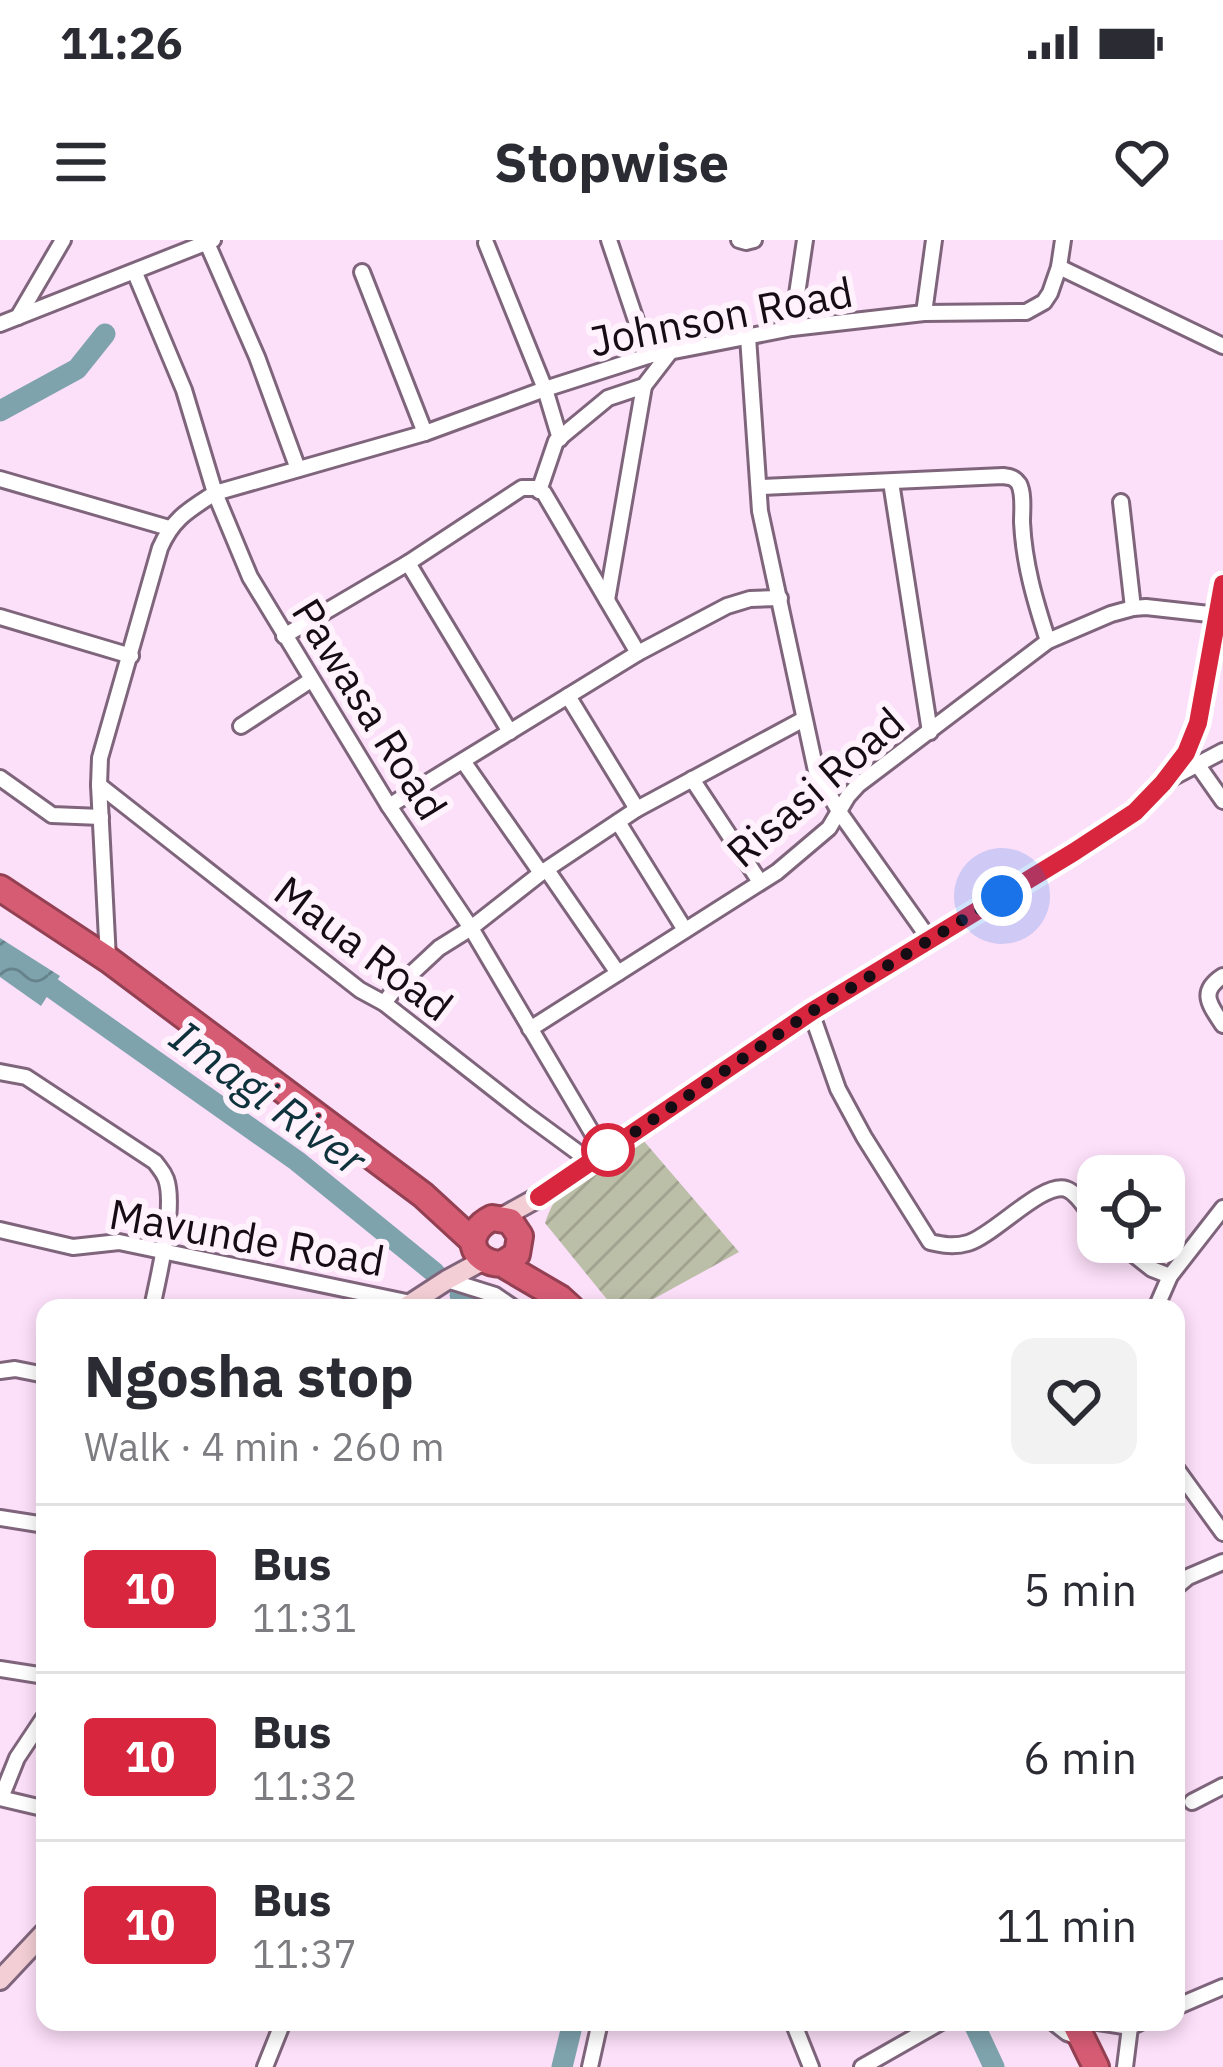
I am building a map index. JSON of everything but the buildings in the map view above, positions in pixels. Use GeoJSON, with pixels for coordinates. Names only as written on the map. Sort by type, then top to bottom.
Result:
{"type":"FeatureCollection","features":[{"type":"Feature","properties":{"kind":"highway"},"geometry":{"type":"LineString","coordinates":[[0,889],[109,960],[423,1195],[496,1241],[561,1299]]}},
{"type":"Feature","properties":{"kind":"highway"},"geometry":{"type":"LineString","coordinates":[[1085,2031],[1096,2067]]}},
{"type":"Feature","properties":{"kind":"street"},"geometry":{"type":"LineString","coordinates":[[18,316],[63,240]]}},
{"type":"Feature","properties":{"kind":"street"},"geometry":{"type":"LineString","coordinates":[[609,240],[647,356]]}},
{"type":"Feature","properties":{"kind":"street"},"geometry":{"type":"LineString","coordinates":[[739,240],[754,240]]}},
{"type":"Feature","properties":{"kind":"street"},"geometry":{"type":"LineString","coordinates":[[791,328],[806,240]]}},
{"type":"Feature","properties":{"kind":"street"},"geometry":{"type":"LineString","coordinates":[[924,313],[934,240]]}},
{"type":"Feature","properties":{"kind":"street","name":"Johnson Road"},"geometry":{"type":"LineString","coordinates":[[215,493],[425,434],[647,356],[791,328],[924,313],[1025,312],[1044,302],[1059,266],[1063,240]]}},
{"type":"Feature","properties":{"kind":"street"},"geometry":{"type":"LineString","coordinates":[[0,324],[210,241],[298,470]]}},
{"type":"Feature","properties":{"kind":"street"},"geometry":{"type":"LineString","coordinates":[[486,243],[545,389],[560,439]]}},
{"type":"Feature","properties":{"kind":"street"},"geometry":{"type":"LineString","coordinates":[[1059,266],[1223,346]]}},
{"type":"Feature","properties":{"kind":"street"},"geometry":{"type":"LineString","coordinates":[[362,272],[425,434]]}},
{"type":"Feature","properties":{"kind":"street","name":"Pawasa Road"},"geometry":{"type":"LineString","coordinates":[[135,273],[184,390],[215,493],[250,577],[389,806],[471,928],[597,1157]]}},
{"type":"Feature","properties":{"kind":"street"},"geometry":{"type":"LineString","coordinates":[[748,337],[760,511],[819,780],[930,940]]}},
{"type":"Feature","properties":{"kind":"street"},"geometry":{"type":"LineString","coordinates":[[607,600],[644,386],[671,351]]}},
{"type":"Feature","properties":{"kind":"street"},"geometry":{"type":"LineString","coordinates":[[539,491],[560,439],[608,398],[644,386]]}},
{"type":"Feature","properties":{"kind":"street"},"geometry":{"type":"LineString","coordinates":[[760,487],[1012,478],[1018,483],[1028,576],[1048,641]]}},
{"type":"Feature","properties":{"kind":"street"},"geometry":{"type":"LineString","coordinates":[[0,479],[169,528]]}},
{"type":"Feature","properties":{"kind":"street"},"geometry":{"type":"LineString","coordinates":[[891,482],[930,732]]}},
{"type":"Feature","properties":{"kind":"street"},"geometry":{"type":"LineString","coordinates":[[284,636],[522,488],[544,493],[638,653]]}},
{"type":"Feature","properties":{"kind":"street"},"geometry":{"type":"LineString","coordinates":[[109,960],[100,758],[169,528],[215,493]]}},
{"type":"Feature","properties":{"kind":"street"},"geometry":{"type":"LineString","coordinates":[[1121,502],[1133,608]]}},
{"type":"Feature","properties":{"kind":"street"},"geometry":{"type":"LineString","coordinates":[[408,563],[510,732]]}},
{"type":"Feature","properties":{"kind":"street","name":"Mavunde Road"},"geometry":{"type":"LineString","coordinates":[[417,1299],[496,1241],[539,1197],[597,1157],[811,1012],[1135,812],[1186,753],[1198,723],[1223,584]]}},
{"type":"Feature","properties":{"kind":"street"},"geometry":{"type":"LineString","coordinates":[[389,806],[638,653],[727,606],[779,598]]}},
{"type":"Feature","properties":{"kind":"street","name":"Risasi Road"},"geometry":{"type":"LineString","coordinates":[[530,1029],[816,841],[830,829],[858,785],[1048,641],[1133,608],[1218,615]]}},
{"type":"Feature","properties":{"kind":"street"},"geometry":{"type":"LineString","coordinates":[[0,617],[131,656]]}},
{"type":"Feature","properties":{"kind":"street"},"geometry":{"type":"LineString","coordinates":[[241,726],[311,680]]}},
{"type":"Feature","properties":{"kind":"street"},"geometry":{"type":"LineString","coordinates":[[568,696],[637,809]]}},
{"type":"Feature","properties":{"kind":"street","name":"Maua Road"},"geometry":{"type":"LineString","coordinates":[[384,1003],[439,948],[637,809],[804,719]]}},
{"type":"Feature","properties":{"kind":"street"},"geometry":{"type":"LineString","coordinates":[[1163,783],[1223,751]]}},
{"type":"Feature","properties":{"kind":"street"},"geometry":{"type":"LineString","coordinates":[[463,761],[618,973]]}},
{"type":"Feature","properties":{"kind":"street"},"geometry":{"type":"LineString","coordinates":[[1198,764],[1223,802]]}},
{"type":"Feature","properties":{"kind":"street"},"geometry":{"type":"LineString","coordinates":[[0,778],[52,815],[101,817]]}},
{"type":"Feature","properties":{"kind":"street"},"geometry":{"type":"LineString","coordinates":[[692,778],[760,882]]}},
{"type":"Feature","properties":{"kind":"street","name":"Maua Road"},"geometry":{"type":"LineString","coordinates":[[99,785],[527,1115],[597,1157]]}},
{"type":"Feature","properties":{"kind":"street"},"geometry":{"type":"LineString","coordinates":[[618,822],[685,930]]}},
{"type":"Feature","properties":{"kind":"street"},"geometry":{"type":"LineString","coordinates":[[1223,976],[1208,995],[1223,1025]]}},
{"type":"Feature","properties":{"kind":"street"},"geometry":{"type":"LineString","coordinates":[[811,1012],[838,1089],[930,1242],[951,1246],[979,1239],[1058,1189],[1066,1189],[1077,1199]]}},
{"type":"Feature","properties":{"kind":"street"},"geometry":{"type":"LineString","coordinates":[[0,1072],[26,1077],[155,1162],[168,1182],[169,1195],[154,1299]]}},
{"type":"Feature","properties":{"kind":"street"},"geometry":{"type":"LineString","coordinates":[[1160,1299],[1170,1276],[1223,1208]]}},
{"type":"Feature","properties":{"kind":"street","name":"Mavunde Road"},"geometry":{"type":"LineString","coordinates":[[0,1230],[73,1246],[119,1242],[380,1299]]}},
{"type":"Feature","properties":{"kind":"street"},"geometry":{"type":"LineString","coordinates":[[1144,1263],[1170,1276]]}},
{"type":"Feature","properties":{"kind":"street"},"geometry":{"type":"LineString","coordinates":[[447,1280],[501,1299]]}},
{"type":"Feature","properties":{"kind":"street"},"geometry":{"type":"LineString","coordinates":[[0,1371],[36,1373]]}},
{"type":"Feature","properties":{"kind":"street"},"geometry":{"type":"LineString","coordinates":[[1185,1480],[1223,1533]]}},
{"type":"Feature","properties":{"kind":"street"},"geometry":{"type":"LineString","coordinates":[[0,1518],[36,1522]]}},
{"type":"Feature","properties":{"kind":"street"},"geometry":{"type":"LineString","coordinates":[[1185,1579],[1223,1562]]}},
{"type":"Feature","properties":{"kind":"street"},"geometry":{"type":"LineString","coordinates":[[0,1669],[36,1675]]}},
{"type":"Feature","properties":{"kind":"street"},"geometry":{"type":"LineString","coordinates":[[36,1728],[16,1758],[1,1798],[36,1807]]}},
{"type":"Feature","properties":{"kind":"street"},"geometry":{"type":"LineString","coordinates":[[1192,1802],[1223,1786]]}},
{"type":"Feature","properties":{"kind":"street"},"geometry":{"type":"LineString","coordinates":[[0,1980],[36,1942]]}},
{"type":"Feature","properties":{"kind":"street"},"geometry":{"type":"LineString","coordinates":[[1185,2003],[1223,1987]]}},
{"type":"Feature","properties":{"kind":"street"},"geometry":{"type":"LineString","coordinates":[[265,2067],[279,2031]]}},
{"type":"Feature","properties":{"kind":"street"},"geometry":{"type":"LineString","coordinates":[[590,2067],[598,2031]]}},
{"type":"Feature","properties":{"kind":"street"},"geometry":{"type":"LineString","coordinates":[[797,2031],[811,2067]]}},
{"type":"Feature","properties":{"kind":"street"},"geometry":{"type":"LineString","coordinates":[[862,2067],[925,2031]]}},
{"type":"Feature","properties":{"kind":"street"},"geometry":{"type":"LineString","coordinates":[[1125,2067],[1134,2031]]}},
{"type":"Feature","properties":{"kind":"shaded area"},"geometry":{"type":"Polygon","coordinates":[[[643,1140],[739,1252],[653,1299],[607,1299],[545,1223],[565,1188],[643,1140]]]}},
{"type":"Feature","properties":{"kind":"water"},"geometry":{"type":"Polygon","coordinates":[[[0,938],[60,976],[41,1006],[0,977],[0,938]]]}},
{"type":"Feature","properties":{"kind":"waterway"},"geometry":{"type":"LineString","coordinates":[[0,411],[77,369],[105,334]]}},
{"type":"Feature","properties":{"kind":"waterway","name":"Imagi River"},"geometry":{"type":"LineString","coordinates":[[52,988],[297,1161],[435,1273]]}},
{"type":"Feature","properties":{"kind":"waterway","name":"Imagi River"},"geometry":{"type":"LineString","coordinates":[[460,1295],[464,1299]]}},
{"type":"Feature","properties":{"kind":"waterway"},"geometry":{"type":"LineString","coordinates":[[562,2067],[571,2031]]}},
{"type":"Feature","properties":{"kind":"waterway","name":"Imagi River"},"geometry":{"type":"LineString","coordinates":[[977,2031],[994,2067]]}},
{"type":"Feature","properties":{"kind":"bus line","name":"10"},"geometry":{"type":"LineString","coordinates":[[539,1197],[811,1012],[1135,812],[1186,753],[1198,723],[1223,584]]}},
{"type":"Feature","properties":{"kind":"route"},"geometry":{"type":"LineString","coordinates":[[608,1150],[604,1153],[811,1012],[1002,896]]}}]}
